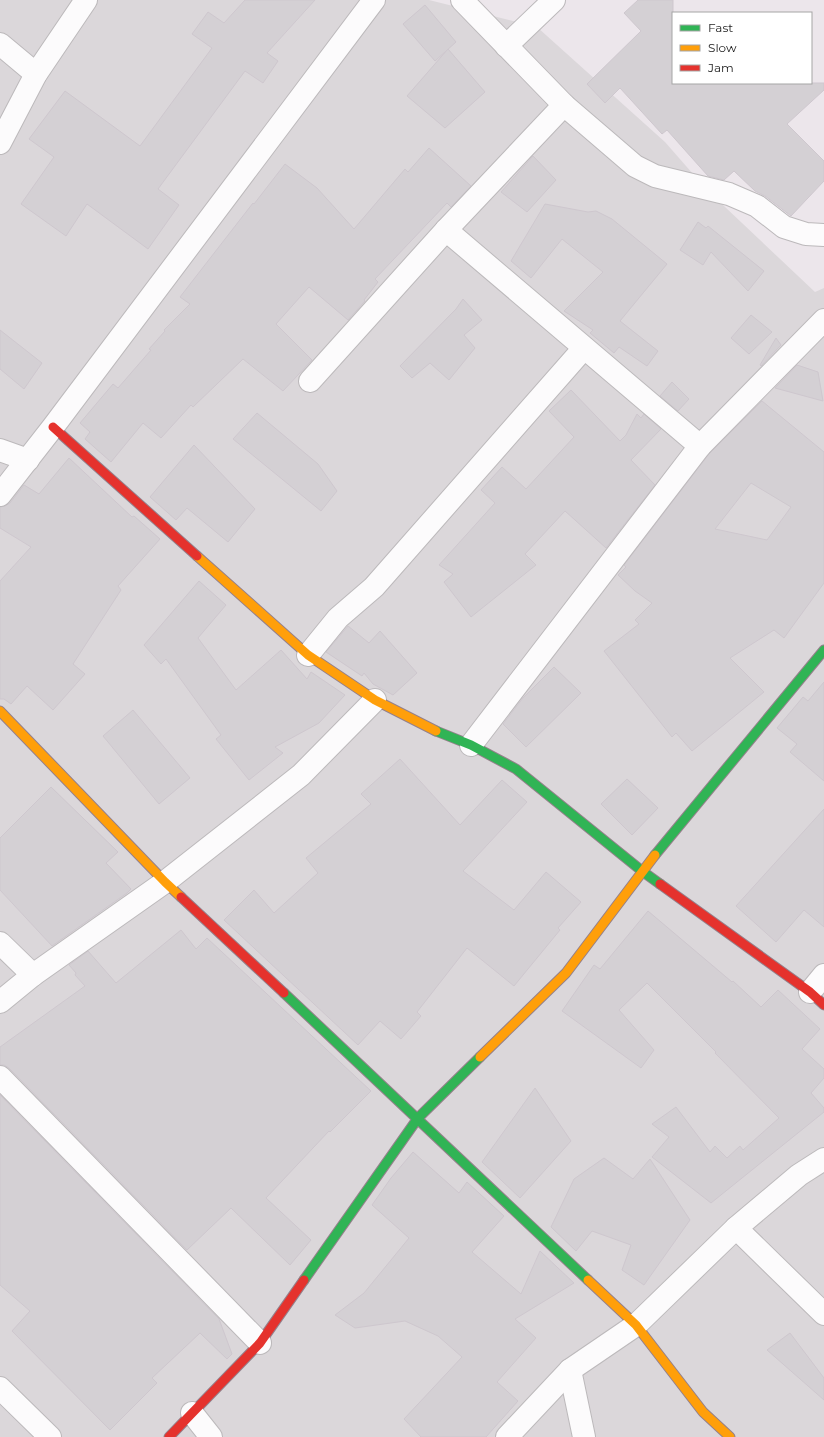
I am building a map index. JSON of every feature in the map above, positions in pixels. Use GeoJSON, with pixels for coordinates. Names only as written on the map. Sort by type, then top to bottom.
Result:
{"type":"FeatureCollection","features":[{"type":"Feature","properties":{"kind":"street"},"geometry":{"type":"LineString","coordinates":[[0,143],[36,74],[86,0]]}},
{"type":"Feature","properties":{"kind":"street"},"geometry":{"type":"LineString","coordinates":[[0,495],[53,427],[374,0]]}},
{"type":"Feature","properties":{"kind":"street"},"geometry":{"type":"LineString","coordinates":[[462,0],[564,105],[635,166],[655,176],[729,194],[757,206],[784,227],[806,234],[824,235]]}},
{"type":"Feature","properties":{"kind":"street"},"geometry":{"type":"LineString","coordinates":[[506,46],[554,0]]}},
{"type":"Feature","properties":{"kind":"street"},"geometry":{"type":"LineString","coordinates":[[0,44],[36,74]]}},
{"type":"Feature","properties":{"kind":"street"},"geometry":{"type":"LineString","coordinates":[[310,381],[446,230],[564,105]]}},
{"type":"Feature","properties":{"kind":"street"},"geometry":{"type":"LineString","coordinates":[[446,230],[700,446]]}},
{"type":"Feature","properties":{"kind":"street"},"geometry":{"type":"LineString","coordinates":[[471,745],[700,446],[824,320]]}},
{"type":"Feature","properties":{"kind":"street"},"geometry":{"type":"LineString","coordinates":[[308,655],[338,618],[374,587],[584,348]]}},
{"type":"Feature","properties":{"kind":"street"},"geometry":{"type":"LineString","coordinates":[[53,427],[308,655],[375,700],[431,729],[471,745],[516,769],[642,871],[817,999],[824,976]]}},
{"type":"Feature","properties":{"kind":"street"},"geometry":{"type":"LineString","coordinates":[[0,450],[28,460]]}},
{"type":"Feature","properties":{"kind":"street"},"geometry":{"type":"LineString","coordinates":[[169,1437],[260,1343],[418,1118],[566,973],[642,871],[824,650]]}},
{"type":"Feature","properties":{"kind":"street"},"geometry":{"type":"LineString","coordinates":[[0,1002],[33,975],[164,882],[301,775],[375,700]]}},
{"type":"Feature","properties":{"kind":"street"},"geometry":{"type":"LineString","coordinates":[[0,712],[164,882],[418,1118],[636,1325],[703,1412],[730,1437]]}},
{"type":"Feature","properties":{"kind":"street"},"geometry":{"type":"LineString","coordinates":[[0,943],[33,975]]}},
{"type":"Feature","properties":{"kind":"street"},"geometry":{"type":"LineString","coordinates":[[0,1076],[260,1343]]}},
{"type":"Feature","properties":{"kind":"street"},"geometry":{"type":"LineString","coordinates":[[507,1437],[570,1370],[636,1325],[736,1228],[799,1175],[824,1159]]}},
{"type":"Feature","properties":{"kind":"street"},"geometry":{"type":"LineString","coordinates":[[736,1228],[824,1314]]}},
{"type":"Feature","properties":{"kind":"street"},"geometry":{"type":"LineString","coordinates":[[570,1370],[584,1437]]}},
{"type":"Feature","properties":{"kind":"street"},"geometry":{"type":"LineString","coordinates":[[0,1388],[50,1437]]}},
{"type":"Feature","properties":{"kind":"street"},"geometry":{"type":"LineString","coordinates":[[192,1413],[211,1437]]}},
{"type":"Feature","properties":{"kind":"shaded area"},"geometry":{"type":"Polygon","coordinates":[[[0,0],[429,0],[537,27],[665,142],[707,190],[815,292],[824,288],[824,1437],[0,1437],[0,0]]]}},
{"type":"Feature","properties":{"kind":"building"},"geometry":{"type":"Polygon","coordinates":[[[245,0],[315,0],[267,53],[278,61],[263,83],[245,71],[158,189],[179,205],[148,249],[87,204],[66,236],[21,204],[54,157],[29,139],[65,91],[140,146],[212,48],[192,34],[208,12],[224,23],[245,0]]]}},
{"type":"Feature","properties":{"kind":"building"},"geometry":{"type":"Polygon","coordinates":[[[638,0],[673,0],[672,84],[824,83],[824,90],[787,124],[824,161],[824,181],[791,216],[765,196],[755,191],[734,171],[724,180],[708,176],[667,130],[662,134],[620,88],[605,103],[587,84],[641,31],[624,13],[638,0]]]}},
{"type":"Feature","properties":{"kind":"building"},"geometry":{"type":"Polygon","coordinates":[[[425,5],[456,42],[435,61],[403,24],[425,5]]]}},
{"type":"Feature","properties":{"kind":"building"},"geometry":{"type":"Polygon","coordinates":[[[448,49],[485,92],[445,128],[407,96],[448,49]]]}},
{"type":"Feature","properties":{"kind":"building"},"geometry":{"type":"Polygon","coordinates":[[[429,148],[471,186],[451,207],[447,203],[375,279],[378,282],[364,300],[365,301],[348,320],[309,287],[276,324],[312,360],[283,391],[243,359],[193,407],[191,405],[161,438],[143,423],[111,462],[85,439],[90,432],[80,423],[113,384],[118,388],[151,350],[149,349],[165,331],[164,330],[190,304],[180,297],[285,164],[317,188],[354,229],[405,169],[408,172],[429,148]]]}},
{"type":"Feature","properties":{"kind":"building"},"geometry":{"type":"Polygon","coordinates":[[[533,156],[556,180],[527,212],[501,192],[533,156]]]}},
{"type":"Feature","properties":{"kind":"building"},"geometry":{"type":"Polygon","coordinates":[[[545,204],[588,212],[596,211],[612,219],[667,264],[620,321],[658,351],[647,366],[619,347],[614,353],[590,333],[593,330],[564,311],[603,272],[562,239],[531,278],[511,261],[545,204]]]}},
{"type":"Feature","properties":{"kind":"building"},"geometry":{"type":"Polygon","coordinates":[[[698,222],[706,228],[708,226],[764,271],[748,291],[711,252],[703,265],[680,250],[698,222]]]}},
{"type":"Feature","properties":{"kind":"building"},"geometry":{"type":"Polygon","coordinates":[[[463,299],[482,320],[464,335],[475,348],[449,380],[430,363],[412,378],[400,366],[456,309],[463,299]]]}},
{"type":"Feature","properties":{"kind":"building"},"geometry":{"type":"Polygon","coordinates":[[[751,315],[772,332],[749,354],[731,338],[751,315]]]}},
{"type":"Feature","properties":{"kind":"building"},"geometry":{"type":"Polygon","coordinates":[[[0,330],[42,363],[24,389],[0,369],[0,330]]]}},
{"type":"Feature","properties":{"kind":"building"},"geometry":{"type":"Polygon","coordinates":[[[776,338],[781,345],[761,366],[760,365],[776,338]]]}},
{"type":"Feature","properties":{"kind":"building"},"geometry":{"type":"Polygon","coordinates":[[[797,365],[818,372],[823,401],[775,388],[797,365]]]}},
{"type":"Feature","properties":{"kind":"building"},"geometry":{"type":"Polygon","coordinates":[[[672,382],[689,399],[678,411],[660,396],[672,382]]]}},
{"type":"Feature","properties":{"kind":"building"},"geometry":{"type":"Polygon","coordinates":[[[571,390],[620,441],[626,435],[637,414],[641,418],[644,414],[661,429],[631,460],[655,485],[606,548],[565,511],[525,554],[536,565],[471,617],[444,582],[453,574],[439,565],[495,503],[481,490],[502,467],[526,489],[574,437],[549,411],[571,390]]]}},
{"type":"Feature","properties":{"kind":"building"},"geometry":{"type":"Polygon","coordinates":[[[762,401],[824,452],[824,583],[784,638],[774,630],[730,658],[764,692],[692,751],[676,733],[672,737],[604,651],[639,624],[635,620],[652,603],[635,591],[618,575],[626,567],[624,565],[709,454],[762,401]],[[751,483],[715,529],[767,540],[791,507],[751,483]]]}},
{"type":"Feature","properties":{"kind":"building"},"geometry":{"type":"Polygon","coordinates":[[[257,413],[318,464],[337,491],[321,511],[233,439],[257,413]]]}},
{"type":"Feature","properties":{"kind":"building"},"geometry":{"type":"Polygon","coordinates":[[[194,445],[255,509],[228,542],[187,508],[176,520],[150,497],[194,445]]]}},
{"type":"Feature","properties":{"kind":"building"},"geometry":{"type":"Polygon","coordinates":[[[69,458],[132,517],[134,516],[160,539],[118,586],[121,590],[73,664],[85,674],[53,710],[27,686],[11,704],[4,699],[0,699],[0,581],[31,547],[0,528],[0,507],[10,503],[24,485],[39,494],[69,458]]]}},
{"type":"Feature","properties":{"kind":"building"},"geometry":{"type":"Polygon","coordinates":[[[199,581],[226,605],[198,638],[236,690],[281,650],[307,679],[311,672],[345,695],[319,723],[275,747],[283,753],[249,780],[216,739],[221,735],[166,659],[161,664],[144,645],[199,581]]]}},
{"type":"Feature","properties":{"kind":"building"},"geometry":{"type":"Polygon","coordinates":[[[348,626],[369,643],[380,631],[417,673],[393,695],[373,684],[364,673],[362,676],[326,652],[348,626]]]}},
{"type":"Feature","properties":{"kind":"building"},"geometry":{"type":"Polygon","coordinates":[[[554,667],[581,693],[526,747],[503,724],[523,698],[554,667]]]}},
{"type":"Feature","properties":{"kind":"building"},"geometry":{"type":"Polygon","coordinates":[[[824,682],[824,781],[790,752],[797,744],[777,728],[803,697],[808,701],[824,682]]]}},
{"type":"Feature","properties":{"kind":"building"},"geometry":{"type":"Polygon","coordinates":[[[133,710],[190,778],[159,804],[103,736],[133,710]]]}},
{"type":"Feature","properties":{"kind":"building"},"geometry":{"type":"Polygon","coordinates":[[[400,759],[460,825],[502,780],[527,802],[463,871],[514,910],[546,872],[581,902],[558,928],[560,930],[514,986],[467,948],[417,1012],[421,1016],[401,1039],[380,1021],[358,1045],[224,920],[254,890],[274,913],[318,873],[306,858],[371,804],[361,794],[400,759]]]}},
{"type":"Feature","properties":{"kind":"building"},"geometry":{"type":"Polygon","coordinates":[[[627,779],[658,808],[632,835],[601,804],[627,779]]]}},
{"type":"Feature","properties":{"kind":"building"},"geometry":{"type":"Polygon","coordinates":[[[51,787],[118,852],[106,863],[131,889],[52,946],[0,890],[0,838],[51,787]]]}},
{"type":"Feature","properties":{"kind":"building"},"geometry":{"type":"Polygon","coordinates":[[[824,809],[824,927],[804,910],[776,942],[736,906],[824,809]]]}},
{"type":"Feature","properties":{"kind":"building"},"geometry":{"type":"Polygon","coordinates":[[[648,911],[732,982],[733,981],[761,1007],[778,990],[820,1029],[802,1049],[824,1069],[824,1078],[811,1093],[824,1108],[824,1112],[711,1203],[652,1157],[669,1137],[652,1124],[676,1107],[710,1152],[715,1146],[727,1158],[740,1146],[743,1150],[779,1118],[647,983],[619,1010],[654,1050],[641,1068],[562,1011],[594,965],[600,969],[648,911]]]}},
{"type":"Feature","properties":{"kind":"building"},"geometry":{"type":"Polygon","coordinates":[[[181,930],[196,949],[207,938],[371,1091],[330,1132],[329,1131],[266,1198],[311,1240],[290,1265],[231,1208],[187,1250],[9,1068],[4,1065],[0,1065],[0,1047],[85,986],[75,975],[76,973],[69,965],[88,951],[116,983],[181,930]]]}},
{"type":"Feature","properties":{"kind":"building"},"geometry":{"type":"Polygon","coordinates":[[[535,1088],[571,1141],[520,1198],[482,1162],[535,1088]]]}},
{"type":"Feature","properties":{"kind":"building"},"geometry":{"type":"Polygon","coordinates":[[[0,1095],[219,1319],[232,1354],[227,1359],[200,1333],[152,1378],[157,1383],[110,1430],[12,1331],[30,1311],[0,1285],[0,1095]]]}},
{"type":"Feature","properties":{"kind":"building"},"geometry":{"type":"Polygon","coordinates":[[[413,1152],[459,1193],[467,1182],[504,1216],[472,1252],[521,1294],[540,1251],[574,1283],[515,1319],[536,1338],[497,1382],[518,1401],[486,1437],[421,1437],[404,1419],[462,1357],[438,1336],[405,1321],[355,1328],[335,1315],[364,1293],[409,1238],[372,1205],[391,1178],[413,1152]]]}},
{"type":"Feature","properties":{"kind":"building"},"geometry":{"type":"Polygon","coordinates":[[[604,1158],[633,1179],[650,1159],[690,1220],[644,1285],[622,1270],[631,1245],[592,1231],[576,1251],[551,1227],[574,1179],[604,1158]]]}},
{"type":"Feature","properties":{"kind":"building"},"geometry":{"type":"Polygon","coordinates":[[[790,1333],[824,1378],[824,1400],[767,1350],[790,1333]]]}},
{"type":"Feature","properties":{"kind":"traffic: fast"},"geometry":{"type":"LineString","coordinates":[[655,855],[824,650]]}},
{"type":"Feature","properties":{"kind":"traffic: fast"},"geometry":{"type":"LineString","coordinates":[[436,731],[471,745],[516,769],[660,884]]}},
{"type":"Feature","properties":{"kind":"traffic: fast"},"geometry":{"type":"LineString","coordinates":[[284,993],[588,1280]]}},
{"type":"Feature","properties":{"kind":"traffic: fast"},"geometry":{"type":"LineString","coordinates":[[304,1280],[418,1118],[480,1057]]}},
{"type":"Feature","properties":{"kind":"traffic: slow"},"geometry":{"type":"LineString","coordinates":[[197,556],[308,655],[375,700],[436,731]]}},
{"type":"Feature","properties":{"kind":"traffic: slow"},"geometry":{"type":"LineString","coordinates":[[0,711],[181,897]]}},
{"type":"Feature","properties":{"kind":"traffic: slow"},"geometry":{"type":"LineString","coordinates":[[480,1057],[566,973],[655,855]]}},
{"type":"Feature","properties":{"kind":"traffic: slow"},"geometry":{"type":"LineString","coordinates":[[588,1280],[636,1325],[703,1412],[730,1437]]}},
{"type":"Feature","properties":{"kind":"traffic: jam"},"geometry":{"type":"LineString","coordinates":[[53,427],[197,556]]}},
{"type":"Feature","properties":{"kind":"traffic: jam"},"geometry":{"type":"LineString","coordinates":[[660,884],[810,992],[824,1005]]}},
{"type":"Feature","properties":{"kind":"traffic: jam"},"geometry":{"type":"LineString","coordinates":[[181,897],[284,993]]}},
{"type":"Feature","properties":{"kind":"traffic: jam"},"geometry":{"type":"LineString","coordinates":[[169,1437],[260,1343],[304,1280]]}}]}
